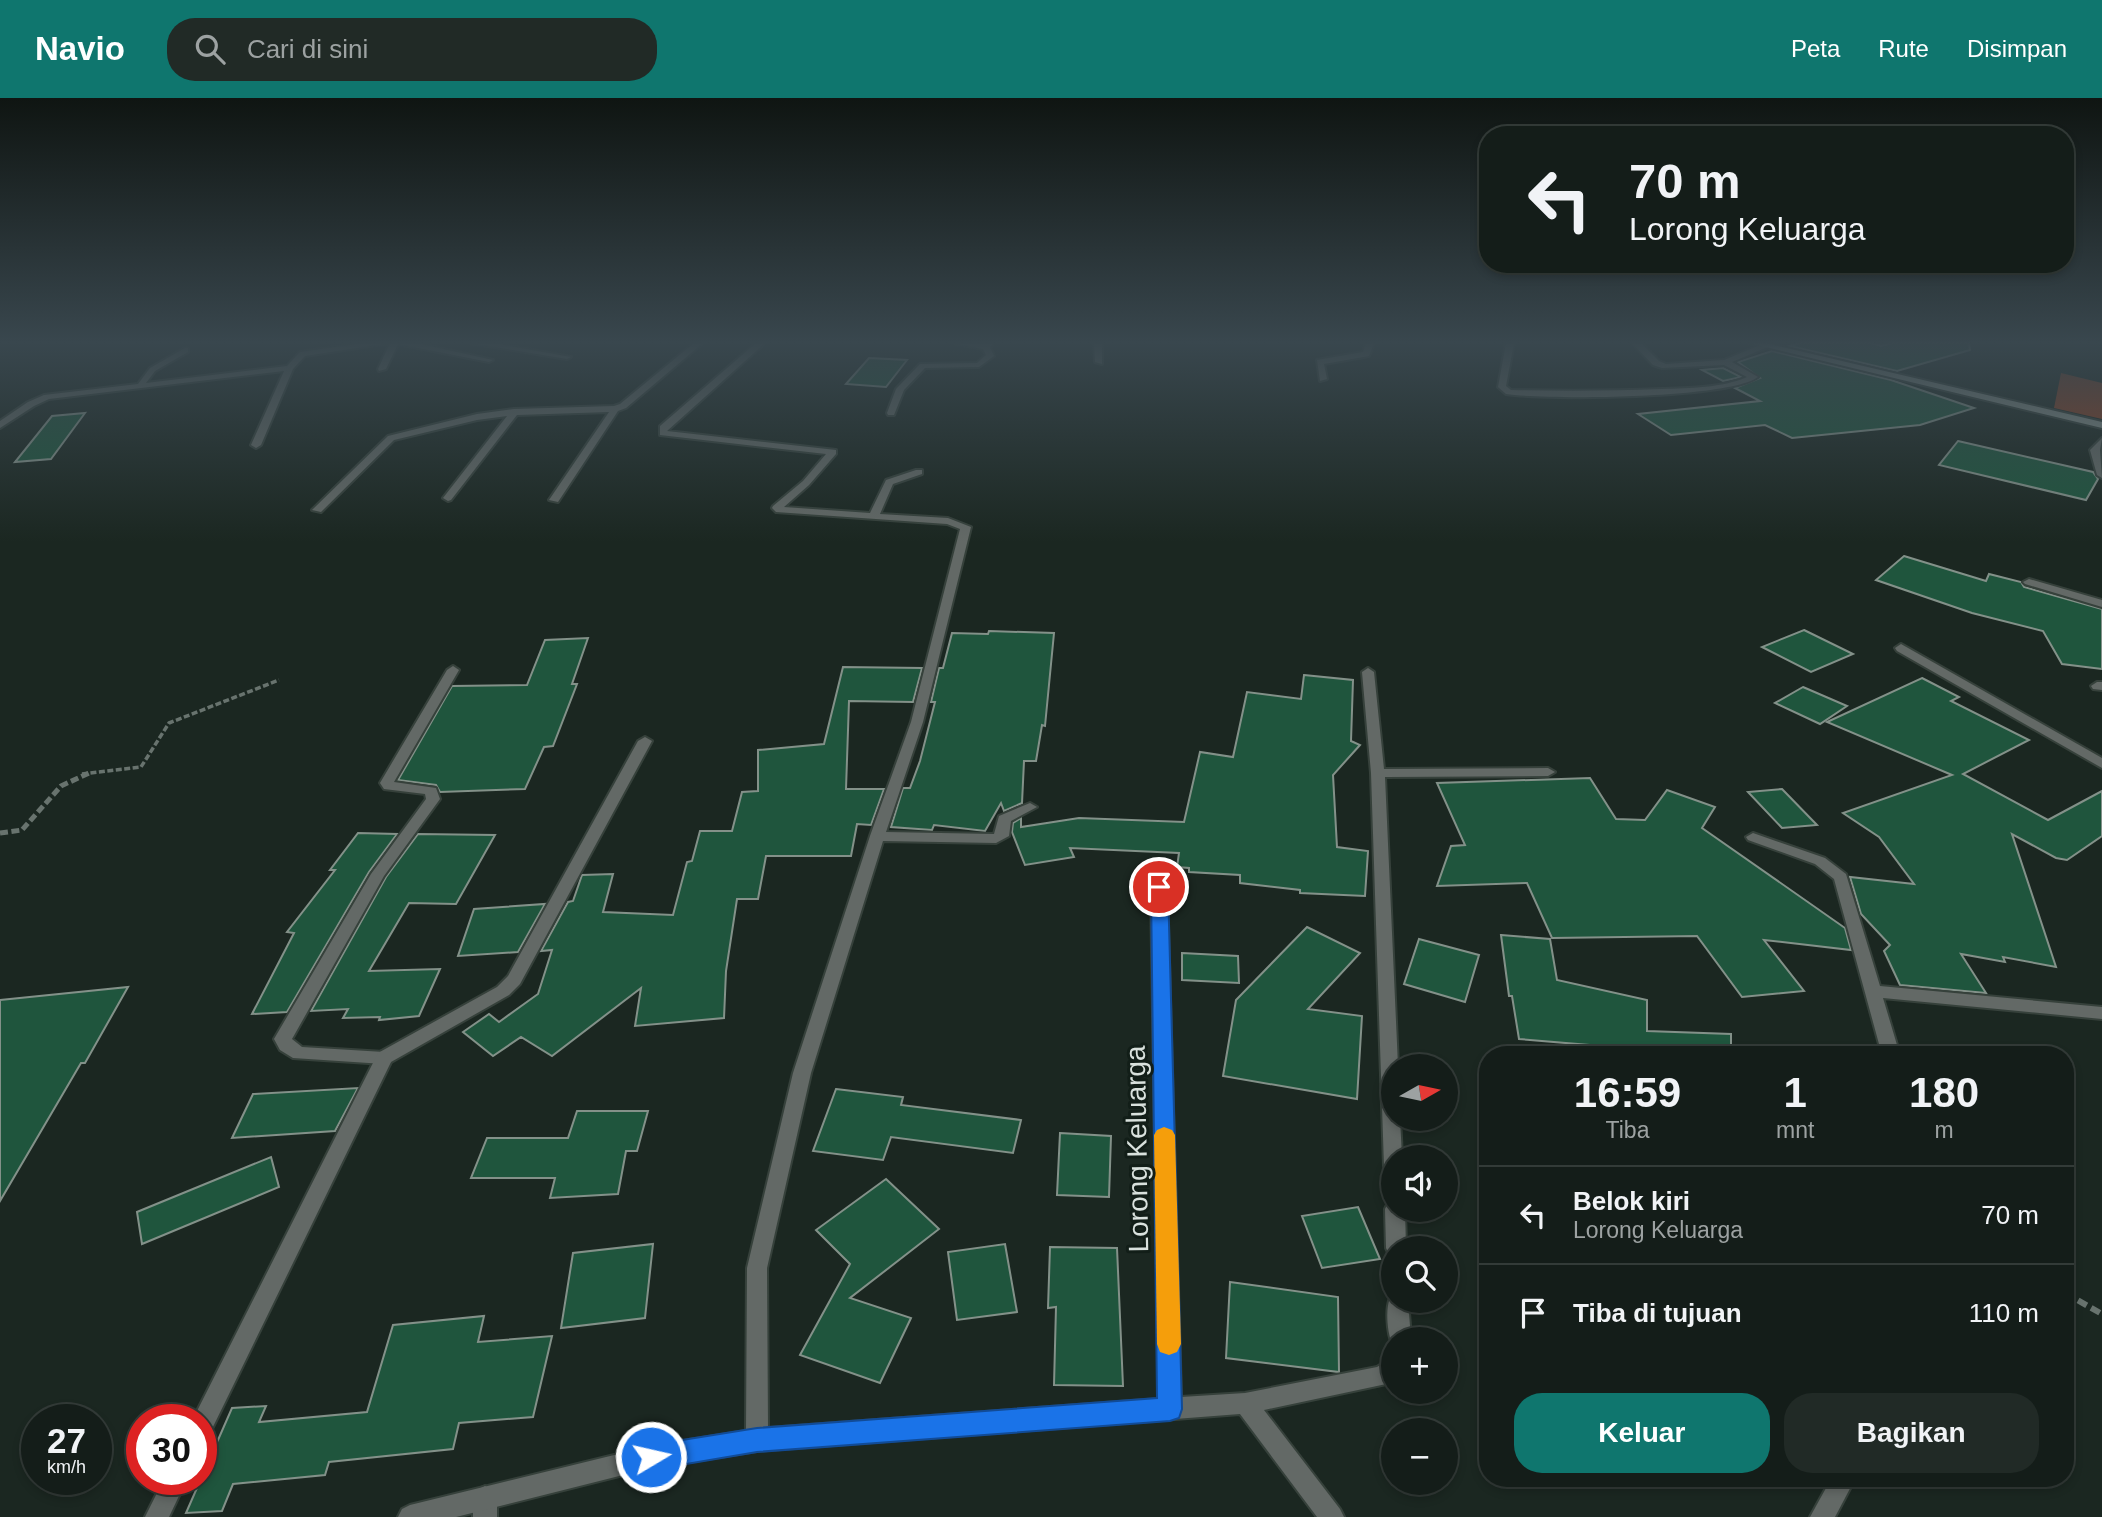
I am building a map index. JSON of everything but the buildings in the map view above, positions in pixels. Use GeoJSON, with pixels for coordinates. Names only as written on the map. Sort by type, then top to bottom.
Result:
{"type":"FeatureCollection","features":[{"type":"Feature","properties":{"kind":"street"},"geometry":{"type":"LineString","coordinates":[[0,425],[26,409]]}},
{"type":"Feature","properties":{"kind":"street"},"geometry":{"type":"LineString","coordinates":[[256,444],[271,409]]}},
{"type":"Feature","properties":{"kind":"street"},"geometry":{"type":"LineString","coordinates":[[317,510],[391,438],[477,417],[514,412],[608,409]]}},
{"type":"Feature","properties":{"kind":"street"},"geometry":{"type":"LineString","coordinates":[[554,499],[615,409]]}},
{"type":"Feature","properties":{"kind":"street"},"geometry":{"type":"LineString","coordinates":[[686,409],[661,431],[830,451],[832,456],[777,509],[948,521],[966,527],[917,723],[877,836],[802,1073],[757,1268],[757,1440]]}},
{"type":"Feature","properties":{"kind":"street"},"geometry":{"type":"LineString","coordinates":[[891,413],[892,409]]}},
{"type":"Feature","properties":{"kind":"street"},"geometry":{"type":"LineString","coordinates":[[2036,409],[2102,425]]}},
{"type":"Feature","properties":{"kind":"street"},"geometry":{"type":"LineString","coordinates":[[448,498],[514,412]]}},
{"type":"Feature","properties":{"kind":"street"},"geometry":{"type":"LineString","coordinates":[[2102,442],[2095,450],[2102,475]]}},
{"type":"Feature","properties":{"kind":"street"},"geometry":{"type":"LineString","coordinates":[[874,516],[889,482],[919,472]]}},
{"type":"Feature","properties":{"kind":"street"},"geometry":{"type":"LineString","coordinates":[[2029,582],[2102,604]]}},
{"type":"Feature","properties":{"kind":"street"},"geometry":{"type":"LineString","coordinates":[[1901,648],[2102,764]]}},
{"type":"Feature","properties":{"kind":"street"},"geometry":{"type":"LineString","coordinates":[[453,670],[387,783],[389,786],[424,788],[431,791],[433,799],[378,874],[283,1038],[286,1046],[299,1053],[384,1058],[503,991],[525,965],[645,741]]}},
{"type":"Feature","properties":{"kind":"street"},"geometry":{"type":"LineString","coordinates":[[1367,672],[1378,773],[1392,1145]]}},
{"type":"Feature","properties":{"kind":"street"},"geometry":{"type":"LineString","coordinates":[[1378,773],[1548,772]]}},
{"type":"Feature","properties":{"kind":"street"},"geometry":{"type":"LineString","coordinates":[[877,836],[996,839],[1002,836],[1004,818],[1030,807]]}},
{"type":"Feature","properties":{"kind":"street"},"geometry":{"type":"LineString","coordinates":[[1753,837],[1820,861],[1840,877],[1888,1046]]}},
{"type":"Feature","properties":{"kind":"street","name":"Lorong Keluarga"},"geometry":{"type":"LineString","coordinates":[[1159,887],[1170,1409]]}},
{"type":"Feature","properties":{"kind":"street"},"geometry":{"type":"LineString","coordinates":[[1872,991],[2102,1013]]}},
{"type":"Feature","properties":{"kind":"street"},"geometry":{"type":"LineString","coordinates":[[212,1404],[384,1058]]}},
{"type":"Feature","properties":{"kind":"street"},"geometry":{"type":"LineString","coordinates":[[410,1517],[485,1508],[651,1457],[757,1440],[1245,1403],[1381,1376]]}},
{"type":"Feature","properties":{"kind":"street"},"geometry":{"type":"LineString","coordinates":[[1245,1403],[1332,1517]]}},
{"type":"Feature","properties":{"kind":"street"},"geometry":{"type":"LineString","coordinates":[[1822,1517],[1839,1487]]}},
{"type":"Feature","properties":{"kind":"street"},"geometry":{"type":"LineString","coordinates":[[157,1517],[168,1495]]}},
{"type":"Feature","properties":{"kind":"path"},"geometry":{"type":"LineString","coordinates":[[0,833],[22,830],[63,781],[88,771],[141,767],[169,723],[279,680]]}},
{"type":"Feature","properties":{"kind":"path"},"geometry":{"type":"LineString","coordinates":[[2074,1298],[2102,1314]]}},
{"type":"Feature","properties":{"kind":"shaded area"},"geometry":{"type":"Polygon","coordinates":[[[2059,409],[2102,409],[2102,419],[2059,409]]]}},
{"type":"Feature","properties":{"kind":"slow traffic"},"geometry":{"type":"LineString","coordinates":[[1164,1135],[1169,1344]]}},
{"type":"Feature","properties":{"kind":"route"},"geometry":{"type":"LineString","coordinates":[[651,1457],[757,1440],[1170,1409],[1159,887]]}}]}
